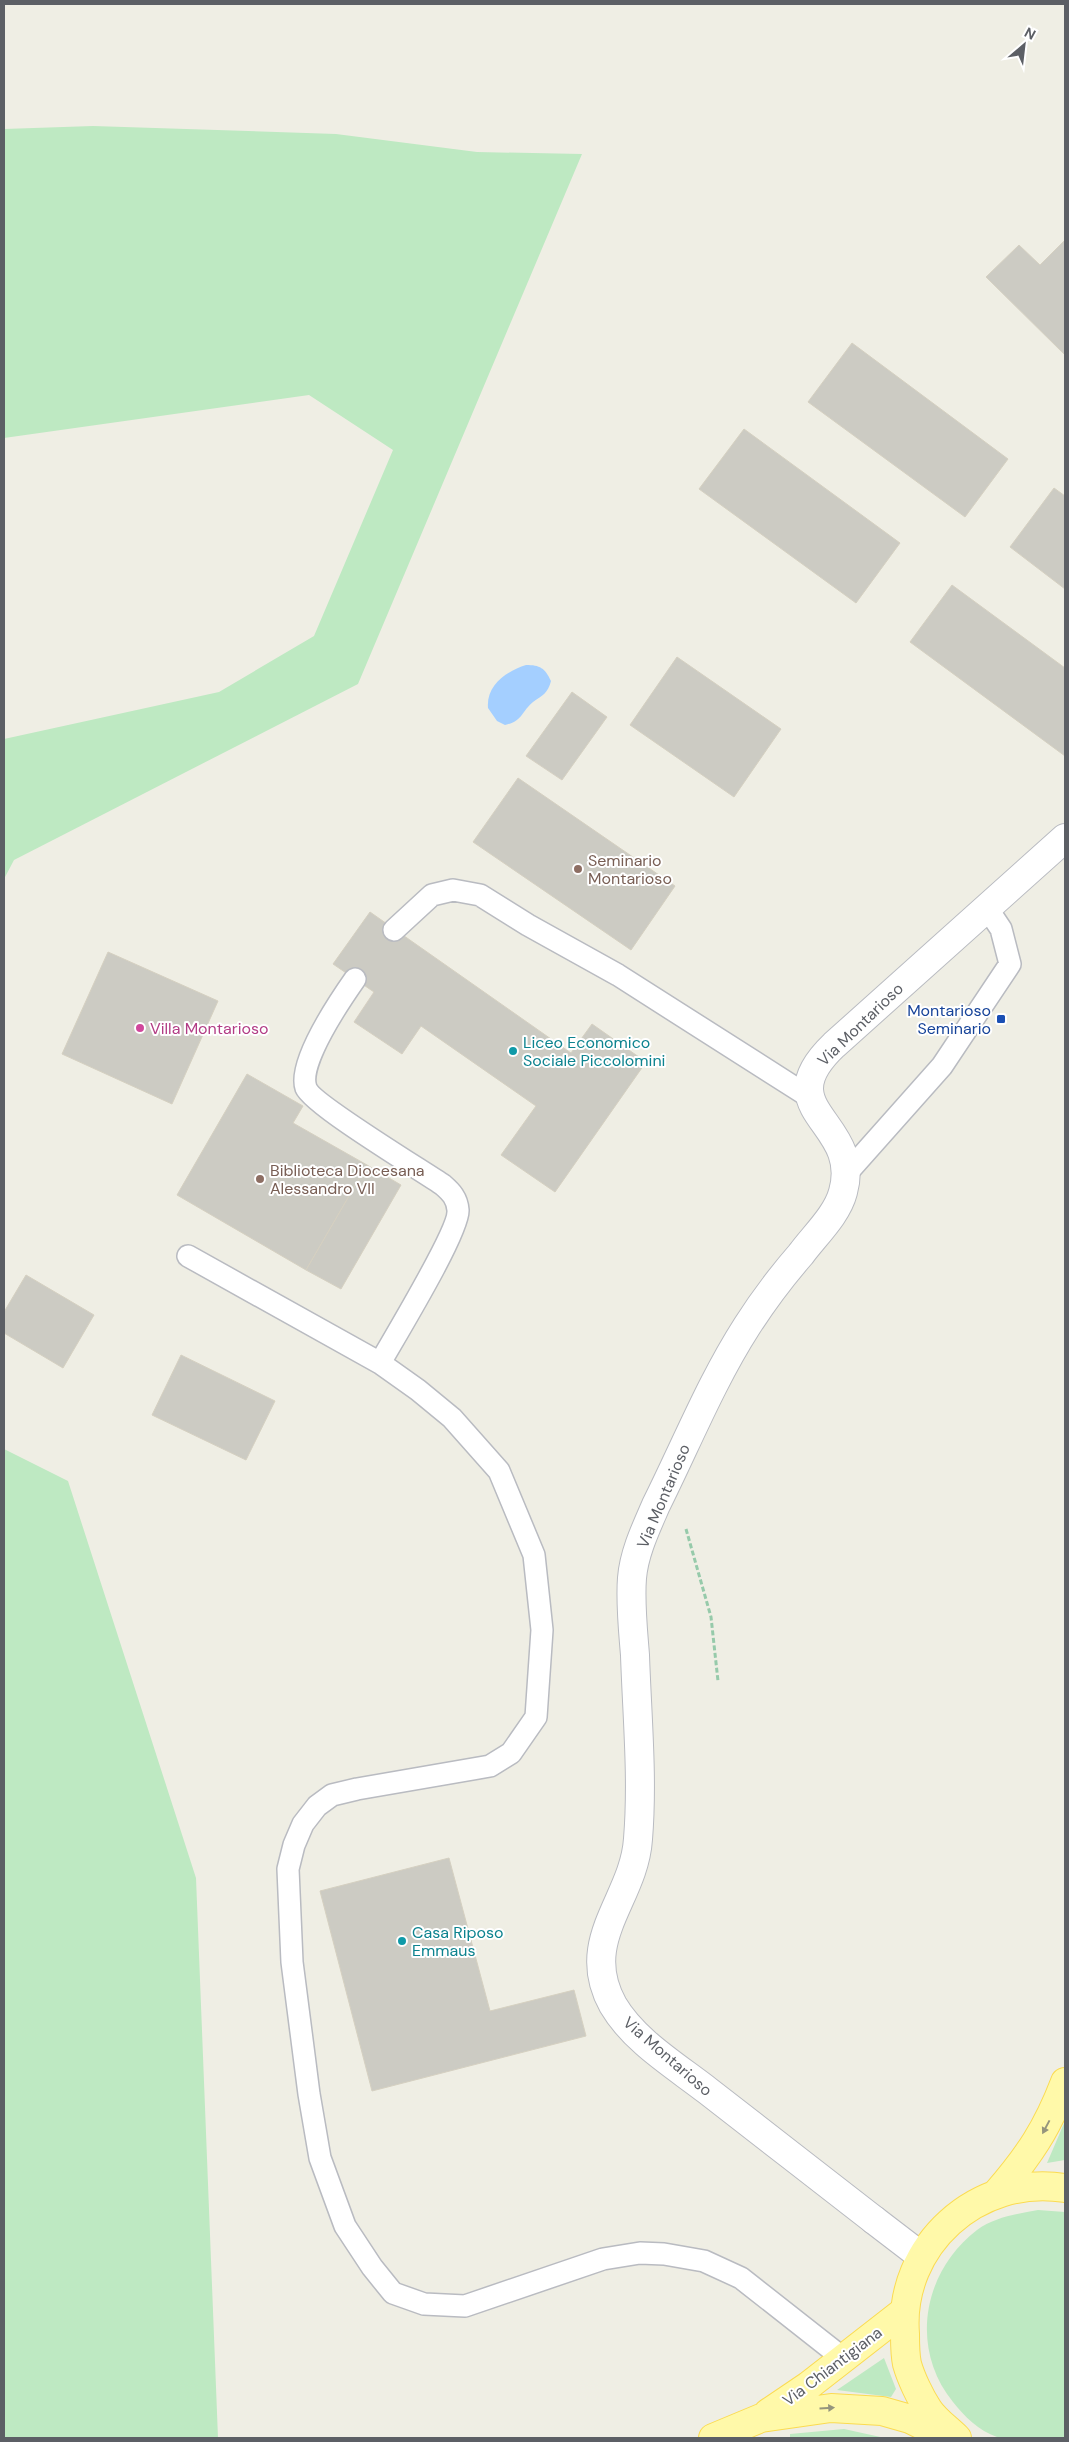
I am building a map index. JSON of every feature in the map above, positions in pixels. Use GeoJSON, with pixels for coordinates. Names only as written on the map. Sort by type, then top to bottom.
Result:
{"type":"FeatureCollection","features":[{"type":"Feature","properties":{"kind":"main road","name":"Via Chiantigiana"},"geometry":{"type":"LineString","coordinates":[[996,2194],[1038,2142],[1049,2122],[1065,2082]]}},
{"type":"Feature","properties":{"kind":"main road","name":"Via Chiantigiana"},"geometry":{"type":"LineString","coordinates":[[957,2438],[928,2409],[907,2363],[903,2312],[909,2283],[921,2256],[948,2224],[966,2208],[996,2194],[1044,2185],[1065,2188]]}},
{"type":"Feature","properties":{"kind":"main road","name":"Via Chiantigiana"},"geometry":{"type":"LineString","coordinates":[[761,2418],[844,2359],[903,2312]]}},
{"type":"Feature","properties":{"kind":"main road","name":"Via Chiantigiana"},"geometry":{"type":"LineString","coordinates":[[713,2438],[761,2418],[804,2410],[858,2408],[882,2411],[910,2420],[950,2438]]}},
{"type":"Feature","properties":{"kind":"street","name":"Via Montarioso"},"geometry":{"type":"LineString","coordinates":[[921,2256],[642,2038],[626,2023],[607,1993],[601,1972],[604,1934],[630,1875],[638,1840],[639,1794],[632,1577],[646,1528],[710,1393],[741,1335],[776,1284],[833,1213],[842,1197],[846,1174],[846,1160],[841,1144],[819,1115],[811,1098],[808,1086],[811,1073],[825,1054],[1065,838]]}},
{"type":"Feature","properties":{"kind":"lane"},"geometry":{"type":"LineString","coordinates":[[394,930],[432,895],[453,890],[480,895],[528,925],[618,974],[811,1098]]}},
{"type":"Feature","properties":{"kind":"lane"},"geometry":{"type":"LineString","coordinates":[[846,1174],[942,1066],[1010,964],[1001,929],[987,908]]}},
{"type":"Feature","properties":{"kind":"lane"},"geometry":{"type":"LineString","coordinates":[[355,979],[334,1009],[315,1047],[306,1071],[306,1087],[315,1099],[443,1184],[454,1196],[458,1211],[450,1238],[380,1363]]}},
{"type":"Feature","properties":{"kind":"lane"},"geometry":{"type":"LineString","coordinates":[[188,1256],[380,1363],[418,1390],[452,1418],[499,1471],[534,1554],[542,1630],[536,1717],[511,1753],[490,1766],[357,1789],[332,1796],[317,1806],[303,1824],[294,1845],[288,1869],[292,1962],[309,2094],[320,2158],[345,2226],[372,2267],[393,2293],[424,2304],[466,2306],[603,2259],[640,2254],[664,2254],[704,2261],[741,2278],[844,2359]]}},
{"type":"Feature","properties":{"kind":"path"},"geometry":{"type":"LineString","coordinates":[[669,1479],[703,1585],[712,1626],[718,1681]]}},
{"type":"Feature","properties":{"kind":"green space"},"geometry":{"type":"Polygon","coordinates":[[[93,126],[336,134],[477,152],[582,154],[358,684],[14,860],[4,879],[4,739],[219,692],[314,636],[393,450],[309,395],[4,438],[4,129],[93,126]]]}},
{"type":"Feature","properties":{"kind":"green space"},"geometry":{"type":"Polygon","coordinates":[[[4,1449],[68,1481],[196,1878],[218,2438],[4,2438],[4,1449]]]}},
{"type":"Feature","properties":{"kind":"green space"},"geometry":{"type":"Polygon","coordinates":[[[1065,2121],[1065,2160],[1047,2163],[1065,2121]]]}},
{"type":"Feature","properties":{"kind":"green space"},"geometry":{"type":"Polygon","coordinates":[[[1038,2210],[1065,2212],[1065,2438],[1020,2440],[997,2437],[984,2431],[967,2418],[953,2402],[939,2381],[931,2358],[927,2335],[928,2311],[934,2288],[944,2267],[959,2247],[977,2230],[999,2219],[1038,2210]]]}},
{"type":"Feature","properties":{"kind":"green space"},"geometry":{"type":"Polygon","coordinates":[[[884,2358],[896,2389],[891,2397],[837,2390],[884,2358]]]}},
{"type":"Feature","properties":{"kind":"green space"},"geometry":{"type":"Polygon","coordinates":[[[844,2429],[885,2438],[790,2438],[790,2434],[844,2429]]]}},
{"type":"Feature","properties":{"kind":"water"},"geometry":{"type":"Polygon","coordinates":[[[526,665],[544,670],[551,681],[550,685],[545,693],[529,706],[519,719],[505,725],[497,721],[488,708],[490,692],[505,675],[526,665]]]}},
{"type":"Feature","properties":{"kind":"building"},"geometry":{"type":"Polygon","coordinates":[[[1065,240],[1065,355],[986,277],[1019,245],[1040,265],[1065,240]]]}},
{"type":"Feature","properties":{"kind":"building"},"geometry":{"type":"Polygon","coordinates":[[[852,343],[1008,459],[965,517],[808,402],[852,343]]]}},
{"type":"Feature","properties":{"kind":"building"},"geometry":{"type":"Polygon","coordinates":[[[744,429],[900,543],[856,603],[699,489],[744,429]]]}},
{"type":"Feature","properties":{"kind":"building"},"geometry":{"type":"Polygon","coordinates":[[[1054,488],[1065,496],[1065,589],[1010,547],[1054,488]]]}},
{"type":"Feature","properties":{"kind":"building"},"geometry":{"type":"Polygon","coordinates":[[[952,585],[1065,668],[1065,756],[910,642],[952,585]]]}},
{"type":"Feature","properties":{"kind":"building"},"geometry":{"type":"Polygon","coordinates":[[[677,657],[781,729],[734,797],[630,725],[677,657]]]}},
{"type":"Feature","properties":{"kind":"building"},"geometry":{"type":"Polygon","coordinates":[[[572,692],[607,717],[562,780],[526,756],[572,692]]]}},
{"type":"Feature","properties":{"kind":"building"},"geometry":{"type":"Polygon","coordinates":[[[518,778],[675,886],[631,950],[473,842],[518,778]]]}},
{"type":"Feature","properties":{"kind":"building","name":"Liceo Economico Sociale Piccolomini"},"geometry":{"type":"Polygon","coordinates":[[[370,912],[571,1053],[592,1024],[646,1062],[555,1192],[501,1155],[536,1106],[421,1026],[402,1054],[354,1022],[374,992],[333,964],[370,912]]]}},
{"type":"Feature","properties":{"kind":"building","name":"Villa Montarioso"},"geometry":{"type":"Polygon","coordinates":[[[108,952],[218,1001],[172,1104],[62,1054],[108,952]]]}},
{"type":"Feature","properties":{"kind":"building"},"geometry":{"type":"Polygon","coordinates":[[[247,1074],[303,1106],[293,1123],[367,1165],[306,1270],[177,1195],[247,1074]]]}},
{"type":"Feature","properties":{"kind":"building"},"geometry":{"type":"Polygon","coordinates":[[[367,1165],[401,1185],[341,1289],[306,1270],[367,1165]]]}},
{"type":"Feature","properties":{"kind":"building"},"geometry":{"type":"Polygon","coordinates":[[[26,1275],[94,1315],[63,1368],[4,1333],[4,1312],[26,1275]]]}},
{"type":"Feature","properties":{"kind":"building"},"geometry":{"type":"Polygon","coordinates":[[[181,1355],[275,1401],[246,1460],[152,1415],[181,1355]]]}},
{"type":"Feature","properties":{"kind":"building","name":"Casa Riposo Emmaus"},"geometry":{"type":"Polygon","coordinates":[[[449,1858],[490,2011],[574,1990],[586,2036],[372,2091],[320,1891],[449,1858]]]}},
{"type":"Feature","properties":{"kind":"place","name":"Seminario Montarioso"},"geometry":{"type":"Point","coordinates":[578,869]}},
{"type":"Feature","properties":{"kind":"place","name":"Montarioso Seminario"},"geometry":{"type":"Point","coordinates":[1001,1019]}},
{"type":"Feature","properties":{"kind":"place","name":"Villa Montarioso"},"geometry":{"type":"Point","coordinates":[140,1028]}},
{"type":"Feature","properties":{"kind":"place","name":"Liceo Economico Sociale Piccolomini"},"geometry":{"type":"Point","coordinates":[513,1051]}},
{"type":"Feature","properties":{"kind":"place","name":"Biblioteca Diocesana Alessandro VII"},"geometry":{"type":"Point","coordinates":[260,1179]}},
{"type":"Feature","properties":{"kind":"place","name":"Casa Riposo Emmaus"},"geometry":{"type":"Point","coordinates":[402,1941]}}]}
